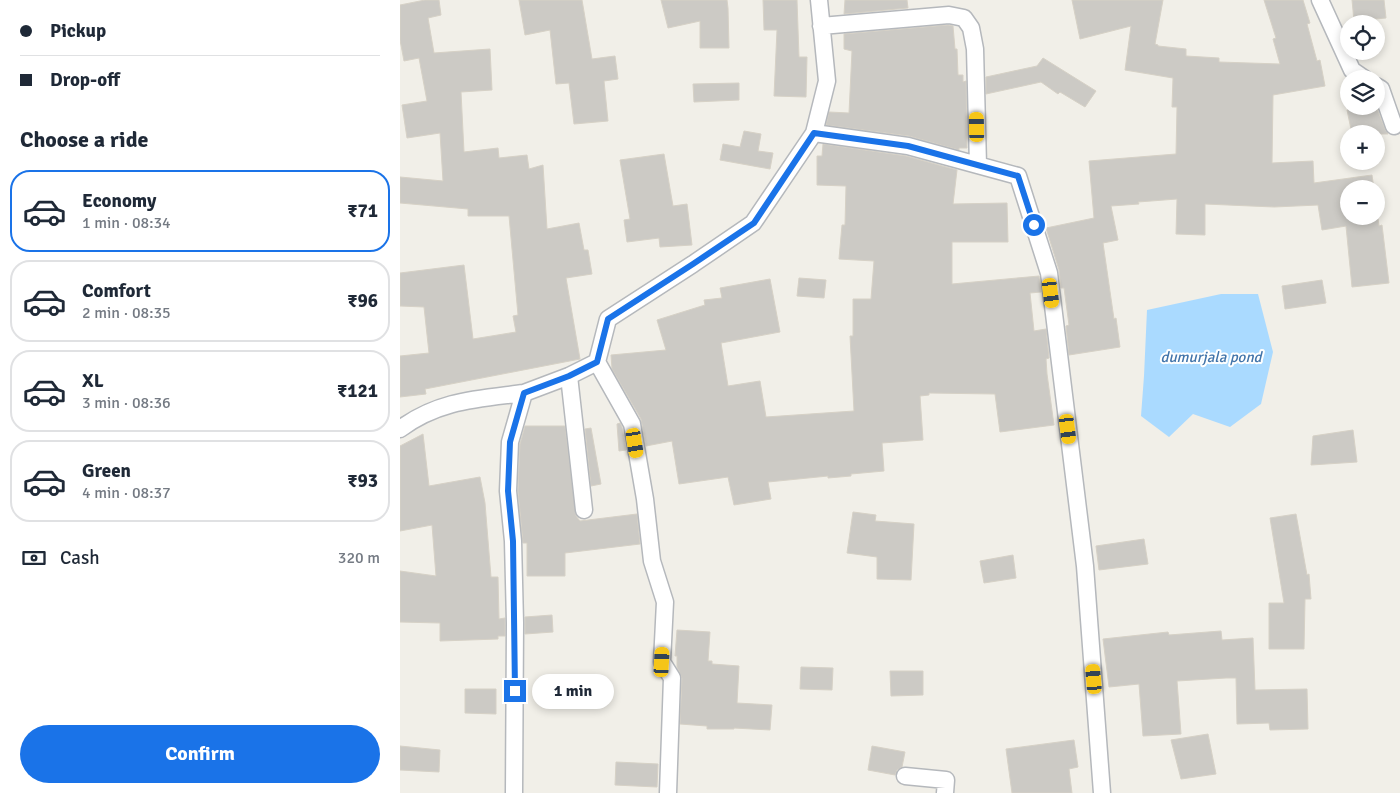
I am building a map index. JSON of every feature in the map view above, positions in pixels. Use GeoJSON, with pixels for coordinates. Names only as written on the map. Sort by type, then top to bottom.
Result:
{"type":"FeatureCollection","features":[{"type":"Feature","properties":{"kind":"street"},"geometry":{"type":"LineString","coordinates":[[668,793],[672,678],[662,662],[665,602],[652,561],[632,424],[597,362],[608,319],[754,223],[814,133],[827,82],[819,0]]}},
{"type":"Feature","properties":{"kind":"street"},"geometry":{"type":"LineString","coordinates":[[1320,0],[1352,70]]}},
{"type":"Feature","properties":{"kind":"street"},"geometry":{"type":"LineString","coordinates":[[821,26],[949,16],[964,18],[971,28],[975,49],[978,166]]}},
{"type":"Feature","properties":{"kind":"street"},"geometry":{"type":"LineString","coordinates":[[1385,100],[1394,126]]}},
{"type":"Feature","properties":{"kind":"street"},"geometry":{"type":"LineString","coordinates":[[814,133],[908,146],[1018,176],[1049,273],[1085,566],[1102,793]]}},
{"type":"Feature","properties":{"kind":"street"},"geometry":{"type":"LineString","coordinates":[[400,429],[428,411],[454,403],[524,393],[569,376],[597,362]]}},
{"type":"Feature","properties":{"kind":"street"},"geometry":{"type":"LineString","coordinates":[[569,376],[584,510]]}},
{"type":"Feature","properties":{"kind":"street"},"geometry":{"type":"LineString","coordinates":[[514,793],[515,623],[513,541],[508,491],[510,442],[524,393]]}},
{"type":"Feature","properties":{"kind":"street"},"geometry":{"type":"LineString","coordinates":[[905,776],[946,780],[945,793]]}},
{"type":"Feature","properties":{"kind":"water","name":"dumurjala pond"},"geometry":{"type":"Polygon","coordinates":[[[1221,294],[1258,294],[1273,352],[1261,404],[1230,427],[1193,414],[1169,437],[1141,416],[1147,310],[1221,294]]]}},
{"type":"Feature","properties":{"kind":"building"},"geometry":{"type":"Polygon","coordinates":[[[425,0],[439,0],[441,15],[428,18],[434,53],[490,49],[492,90],[461,92],[464,152],[498,148],[499,158],[527,155],[529,169],[543,165],[547,229],[579,223],[584,250],[588,250],[592,274],[566,278],[580,359],[425,389],[426,394],[400,397],[400,356],[429,353],[424,307],[400,306],[400,273],[464,265],[473,339],[516,332],[513,316],[518,315],[509,216],[468,216],[468,209],[400,203],[400,177],[443,181],[440,133],[407,138],[402,105],[427,101],[419,58],[404,61],[400,40],[400,5],[425,0]]]}},
{"type":"Feature","properties":{"kind":"building"},"geometry":{"type":"Polygon","coordinates":[[[519,0],[582,0],[592,59],[615,56],[618,79],[604,81],[608,121],[574,124],[569,83],[556,84],[550,30],[525,35],[519,0]]]}},
{"type":"Feature","properties":{"kind":"building"},"geometry":{"type":"Polygon","coordinates":[[[661,0],[727,0],[729,48],[700,48],[700,21],[668,28],[661,0]]]}},
{"type":"Feature","properties":{"kind":"building"},"geometry":{"type":"Polygon","coordinates":[[[763,0],[797,0],[799,57],[807,57],[806,97],[774,96],[777,30],[764,30],[763,0]]]}},
{"type":"Feature","properties":{"kind":"building"},"geometry":{"type":"Polygon","coordinates":[[[845,0],[907,0],[908,8],[844,14],[845,0]]]}},
{"type":"Feature","properties":{"kind":"building"},"geometry":{"type":"Polygon","coordinates":[[[1072,0],[1163,0],[1155,44],[1158,46],[1186,49],[1186,56],[1219,58],[1219,62],[1280,64],[1273,39],[1276,38],[1264,0],[1303,0],[1310,23],[1307,24],[1317,61],[1320,60],[1325,86],[1273,95],[1272,163],[1313,161],[1314,183],[1372,175],[1373,180],[1340,180],[1340,225],[1382,225],[1389,283],[1352,287],[1346,226],[1322,230],[1318,205],[1274,207],[1205,204],[1205,235],[1176,234],[1177,199],[1111,206],[1118,240],[1103,243],[1120,347],[1069,355],[1066,326],[1069,325],[1064,288],[1061,288],[1059,270],[1046,228],[1094,218],[1089,161],[1176,154],[1177,107],[1172,107],[1173,78],[1125,70],[1131,26],[1080,39],[1072,0]]]}},
{"type":"Feature","properties":{"kind":"building"},"geometry":{"type":"Polygon","coordinates":[[[1352,0],[1384,0],[1386,18],[1385,15],[1353,15],[1352,0]]]}},
{"type":"Feature","properties":{"kind":"building"},"geometry":{"type":"Polygon","coordinates":[[[953,26],[955,49],[957,49],[958,75],[963,75],[963,82],[966,81],[967,148],[959,148],[959,150],[909,136],[826,125],[829,112],[849,113],[852,51],[844,49],[844,34],[953,26]]]}},
{"type":"Feature","properties":{"kind":"building"},"geometry":{"type":"Polygon","coordinates":[[[1043,58],[1096,91],[1085,107],[1060,92],[1058,94],[1041,82],[986,94],[986,77],[1037,66],[1043,58]]]}},
{"type":"Feature","properties":{"kind":"building"},"geometry":{"type":"Polygon","coordinates":[[[739,83],[739,100],[694,102],[693,84],[739,83]]]}},
{"type":"Feature","properties":{"kind":"building"},"geometry":{"type":"Polygon","coordinates":[[[1348,115],[1380,115],[1383,125],[1350,125],[1348,115]]]}},
{"type":"Feature","properties":{"kind":"building"},"geometry":{"type":"Polygon","coordinates":[[[744,131],[761,134],[758,151],[773,153],[770,169],[720,160],[723,144],[740,147],[744,131]]]}},
{"type":"Feature","properties":{"kind":"building"},"geometry":{"type":"Polygon","coordinates":[[[823,144],[906,156],[957,170],[953,204],[1007,203],[1008,242],[952,242],[952,284],[1039,276],[1041,292],[1030,293],[1034,331],[1046,329],[1049,358],[1046,359],[1047,374],[1054,425],[1000,432],[995,394],[929,393],[929,395],[920,396],[923,440],[882,443],[884,471],[851,474],[851,476],[828,478],[828,476],[768,482],[771,499],[734,505],[728,477],[679,484],[672,441],[646,446],[641,419],[612,369],[611,355],[666,350],[657,320],[705,305],[704,300],[722,298],[720,288],[770,279],[780,332],[721,343],[728,386],[760,381],[766,417],[854,411],[850,336],[853,336],[853,299],[871,299],[874,261],[839,259],[842,225],[845,225],[846,186],[817,185],[817,156],[822,156],[823,144]]]}},
{"type":"Feature","properties":{"kind":"building"},"geometry":{"type":"Polygon","coordinates":[[[664,154],[673,206],[687,204],[692,245],[660,247],[659,238],[627,242],[624,220],[630,219],[620,160],[664,154]]]}},
{"type":"Feature","properties":{"kind":"building"},"geometry":{"type":"Polygon","coordinates":[[[799,278],[826,280],[824,298],[797,296],[799,278]]]}},
{"type":"Feature","properties":{"kind":"building"},"geometry":{"type":"Polygon","coordinates":[[[1322,280],[1326,303],[1285,309],[1282,286],[1322,280]]]}},
{"type":"Feature","properties":{"kind":"building"},"geometry":{"type":"Polygon","coordinates":[[[620,423],[626,450],[619,451],[617,424],[620,423]]]}},
{"type":"Feature","properties":{"kind":"building"},"geometry":{"type":"Polygon","coordinates":[[[525,426],[565,426],[576,516],[580,521],[637,514],[640,544],[565,553],[565,576],[527,576],[527,543],[523,543],[518,491],[520,444],[525,426]]]}},
{"type":"Feature","properties":{"kind":"building"},"geometry":{"type":"Polygon","coordinates":[[[591,428],[601,484],[591,486],[585,429],[591,428]]]}},
{"type":"Feature","properties":{"kind":"building"},"geometry":{"type":"Polygon","coordinates":[[[1353,430],[1357,462],[1311,465],[1313,436],[1353,430]]]}},
{"type":"Feature","properties":{"kind":"building"},"geometry":{"type":"Polygon","coordinates":[[[423,434],[429,486],[480,477],[485,503],[491,577],[498,577],[499,619],[505,618],[505,636],[498,636],[498,639],[440,641],[440,623],[400,622],[400,571],[436,576],[432,525],[400,531],[400,446],[423,434]]]}},
{"type":"Feature","properties":{"kind":"building"},"geometry":{"type":"Polygon","coordinates":[[[853,512],[876,515],[875,521],[914,524],[911,580],[877,579],[877,557],[847,553],[853,512]]]}},
{"type":"Feature","properties":{"kind":"building"},"geometry":{"type":"Polygon","coordinates":[[[1296,514],[1307,575],[1309,574],[1311,599],[1305,599],[1304,649],[1269,649],[1269,603],[1284,603],[1270,518],[1296,514]]]}},
{"type":"Feature","properties":{"kind":"building"},"geometry":{"type":"Polygon","coordinates":[[[1144,539],[1148,564],[1099,570],[1096,546],[1144,539]]]}},
{"type":"Feature","properties":{"kind":"building"},"geometry":{"type":"Polygon","coordinates":[[[1013,555],[1016,578],[984,583],[980,561],[1013,555]]]}},
{"type":"Feature","properties":{"kind":"building"},"geometry":{"type":"Polygon","coordinates":[[[552,615],[553,632],[525,634],[525,617],[552,615]]]}},
{"type":"Feature","properties":{"kind":"building"},"geometry":{"type":"Polygon","coordinates":[[[677,630],[710,632],[708,661],[712,661],[712,664],[739,666],[737,703],[772,705],[770,730],[707,729],[707,726],[680,724],[682,678],[677,667],[677,656],[675,656],[677,630]]]}},
{"type":"Feature","properties":{"kind":"building"},"geometry":{"type":"Polygon","coordinates":[[[1221,631],[1222,640],[1253,638],[1255,690],[1307,689],[1308,729],[1270,730],[1269,723],[1237,724],[1236,678],[1226,678],[1177,681],[1181,734],[1143,736],[1139,684],[1109,687],[1103,639],[1168,632],[1169,635],[1221,631]]]}},
{"type":"Feature","properties":{"kind":"building"},"geometry":{"type":"Polygon","coordinates":[[[801,667],[833,668],[832,690],[800,689],[801,667]]]}},
{"type":"Feature","properties":{"kind":"building"},"geometry":{"type":"Polygon","coordinates":[[[890,671],[923,671],[923,695],[891,696],[890,671]]]}},
{"type":"Feature","properties":{"kind":"building"},"geometry":{"type":"Polygon","coordinates":[[[465,689],[496,689],[496,714],[465,713],[465,689]]]}},
{"type":"Feature","properties":{"kind":"building"},"geometry":{"type":"Polygon","coordinates":[[[1208,734],[1216,774],[1181,779],[1171,740],[1208,734]]]}},
{"type":"Feature","properties":{"kind":"building"},"geometry":{"type":"Polygon","coordinates":[[[1074,740],[1078,767],[1069,769],[1072,793],[1012,793],[1006,749],[1074,740]]]}},
{"type":"Feature","properties":{"kind":"building"},"geometry":{"type":"Polygon","coordinates":[[[400,746],[440,750],[439,772],[400,770],[400,746]]]}},
{"type":"Feature","properties":{"kind":"building"},"geometry":{"type":"Polygon","coordinates":[[[872,746],[905,752],[902,767],[897,770],[895,775],[868,770],[872,746]]]}},
{"type":"Feature","properties":{"kind":"building"},"geometry":{"type":"Polygon","coordinates":[[[616,762],[658,764],[657,787],[615,785],[616,762]]]}},
{"type":"Feature","properties":{"kind":"route"},"geometry":{"type":"LineString","coordinates":[[515,691],[513,541],[508,491],[510,442],[524,393],[569,376],[597,362],[608,319],[754,223],[814,133],[908,146],[1018,176],[1034,225]]}}]}
